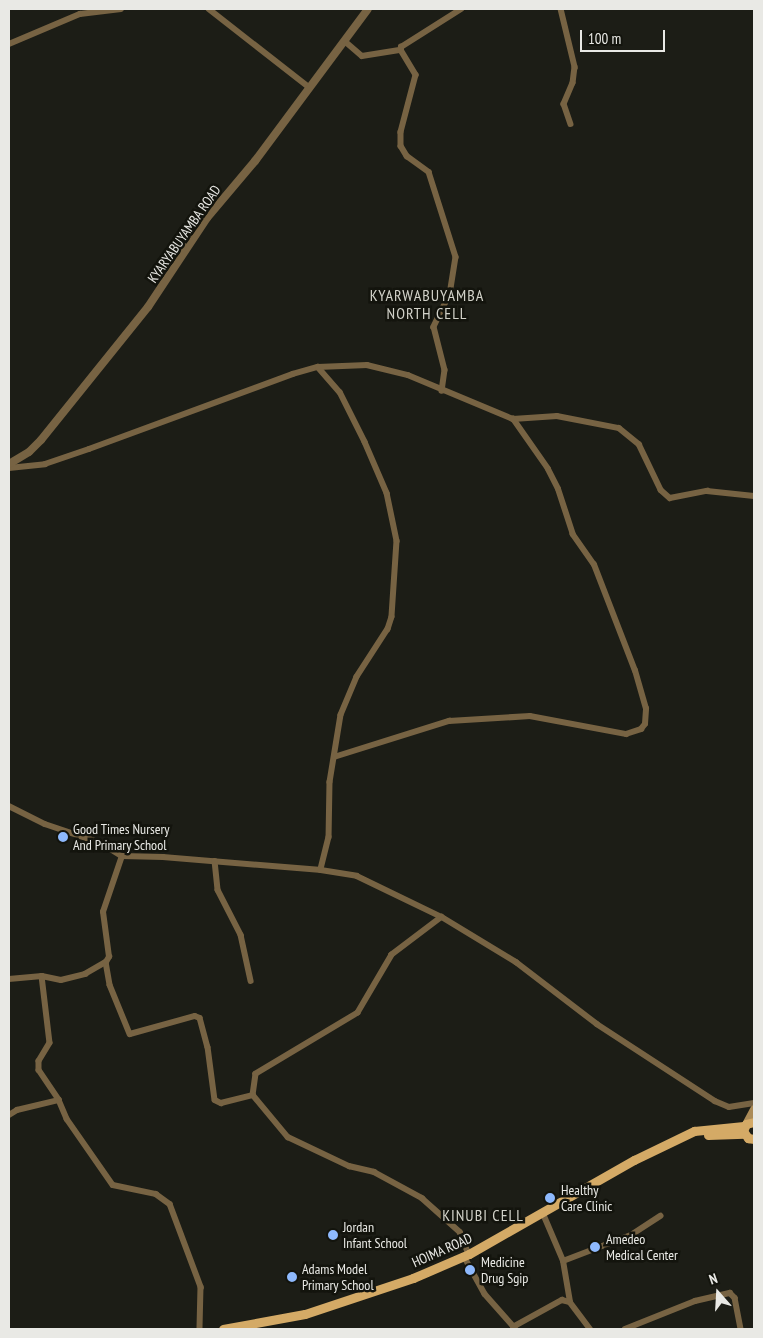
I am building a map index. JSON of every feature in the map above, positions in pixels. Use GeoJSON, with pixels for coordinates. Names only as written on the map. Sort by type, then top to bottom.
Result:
{"type":"FeatureCollection","features":[{"type":"Feature","properties":{"kind":"main road"},"geometry":{"type":"LineString","coordinates":[[754,1109],[747,1126],[754,1139]]}},
{"type":"Feature","properties":{"kind":"main road","name":"HOIMA ROAD"},"geometry":{"type":"LineString","coordinates":[[223,1329],[305,1314],[413,1278],[467,1255],[543,1214],[634,1160],[681,1138],[747,1126]]}},
{"type":"Feature","properties":{"kind":"street"},"geometry":{"type":"LineString","coordinates":[[9,44],[80,14],[121,9]]}},
{"type":"Feature","properties":{"kind":"street"},"geometry":{"type":"LineString","coordinates":[[209,9],[309,87]]}},
{"type":"Feature","properties":{"kind":"street"},"geometry":{"type":"LineString","coordinates":[[442,390],[445,370],[434,327],[450,294],[456,257],[430,172],[404,153],[401,146],[401,132],[416,75],[401,47],[461,9]]}},
{"type":"Feature","properties":{"kind":"street"},"geometry":{"type":"LineString","coordinates":[[561,9],[575,67],[564,109],[571,124]]}},
{"type":"Feature","properties":{"kind":"street","name":"KYARYABUYAMBA ROAD"},"geometry":{"type":"LineString","coordinates":[[9,464],[29,452],[41,440],[148,308],[207,218],[255,160],[309,87],[346,42],[364,11]]}},
{"type":"Feature","properties":{"kind":"street"},"geometry":{"type":"LineString","coordinates":[[346,42],[362,56],[402,50]]}},
{"type":"Feature","properties":{"kind":"street"},"geometry":{"type":"LineString","coordinates":[[318,368],[340,392],[360,433],[387,493],[397,530],[392,616],[388,629],[357,677],[341,715],[330,782],[329,837],[321,870]]}},
{"type":"Feature","properties":{"kind":"street"},"geometry":{"type":"LineString","coordinates":[[9,468],[45,464],[89,450],[226,396],[318,368],[384,368],[513,419],[557,416],[619,428],[639,444],[661,490],[670,498],[708,491],[754,496]]}},
{"type":"Feature","properties":{"kind":"street"},"geometry":{"type":"LineString","coordinates":[[334,757],[449,721],[530,716],[626,734],[641,730],[645,724],[646,709],[635,670],[594,565],[573,535],[558,488],[548,469],[513,419]]}},
{"type":"Feature","properties":{"kind":"street"},"geometry":{"type":"LineString","coordinates":[[9,806],[45,824],[101,843],[122,856],[215,861],[321,870],[357,876],[442,917],[546,982],[597,1024],[715,1101],[729,1107],[754,1103]]}},
{"type":"Feature","properties":{"kind":"street"},"geometry":{"type":"LineString","coordinates":[[9,979],[42,976],[61,980],[85,974],[106,962],[109,957],[103,912],[122,856]]}},
{"type":"Feature","properties":{"kind":"street"},"geometry":{"type":"LineString","coordinates":[[215,861],[218,890],[241,935],[251,981]]}},
{"type":"Feature","properties":{"kind":"street"},"geometry":{"type":"LineString","coordinates":[[442,917],[392,955],[358,1013],[256,1074],[253,1095],[288,1138],[349,1166],[374,1172],[422,1198],[460,1232],[467,1255],[485,1294],[511,1320],[515,1328],[562,1300],[570,1302]]}},
{"type":"Feature","properties":{"kind":"street"},"geometry":{"type":"LineString","coordinates":[[106,962],[110,985],[130,1034],[195,1016],[200,1018],[208,1047],[215,1100],[221,1103],[253,1095]]}},
{"type":"Feature","properties":{"kind":"street"},"geometry":{"type":"LineString","coordinates":[[42,976],[50,1043],[39,1061],[39,1070],[60,1100],[67,1120],[113,1186],[156,1194],[170,1204],[202,1287],[200,1329]]}},
{"type":"Feature","properties":{"kind":"street"},"geometry":{"type":"LineString","coordinates":[[9,1115],[17,1110],[60,1100]]}},
{"type":"Feature","properties":{"kind":"street"},"geometry":{"type":"LineString","coordinates":[[543,1214],[563,1261],[570,1302],[590,1329]]}},
{"type":"Feature","properties":{"kind":"street"},"geometry":{"type":"LineString","coordinates":[[563,1261],[631,1234],[660,1216]]}},
{"type":"Feature","properties":{"kind":"street"},"geometry":{"type":"LineString","coordinates":[[624,1329],[695,1301],[730,1293],[736,1298],[741,1329]]}},
{"type":"Feature","properties":{"kind":"place","name":"Good Times Nursery And Primary School"},"geometry":{"type":"Point","coordinates":[63,837]}},
{"type":"Feature","properties":{"kind":"place","name":"Healthy Care Clinic"},"geometry":{"type":"Point","coordinates":[550,1198]}},
{"type":"Feature","properties":{"kind":"place","name":"Jordan Infant School"},"geometry":{"type":"Point","coordinates":[333,1235]}},
{"type":"Feature","properties":{"kind":"place","name":"Amedeo Medical Center"},"geometry":{"type":"Point","coordinates":[595,1247]}},
{"type":"Feature","properties":{"kind":"place","name":"Medicine Drug Sgip"},"geometry":{"type":"Point","coordinates":[470,1270]}},
{"type":"Feature","properties":{"kind":"place","name":"Adams Model Primary School"},"geometry":{"type":"Point","coordinates":[292,1277]}},
{"type":"Feature","properties":{"kind":"district","name":"KYARWABUYAMBA NORTH CELL"},"geometry":{"type":"Point","coordinates":[427,304]}},
{"type":"Feature","properties":{"kind":"district","name":"KINUBI CELL"},"geometry":{"type":"Point","coordinates":[483,1215]}}]}
